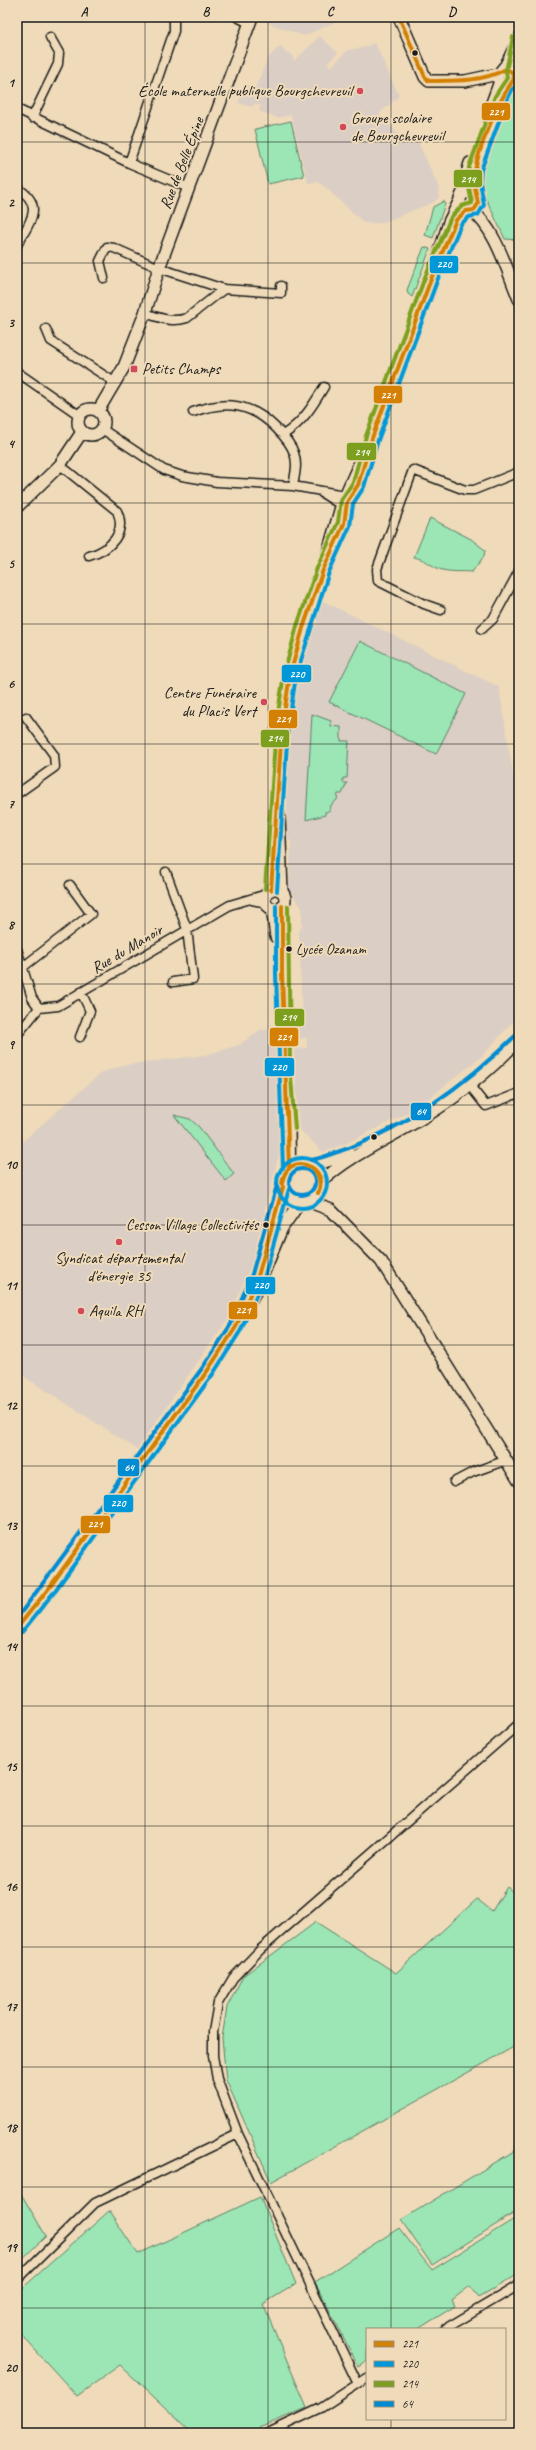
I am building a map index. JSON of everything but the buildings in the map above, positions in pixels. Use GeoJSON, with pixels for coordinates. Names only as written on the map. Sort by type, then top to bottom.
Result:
{"type":"FeatureCollection","features":[{"type":"Feature","properties":{"kind":"main road"},"geometry":{"type":"LineString","coordinates":[[399,17],[426,79],[436,82],[465,81],[488,85],[508,78]]}},
{"type":"Feature","properties":{"kind":"main road","name":"Rue de Belle Épine"},"geometry":{"type":"LineString","coordinates":[[98,411],[116,383],[146,313],[159,268],[250,20]]}},
{"type":"Feature","properties":{"kind":"main road"},"geometry":{"type":"LineString","coordinates":[[289,1168],[289,1129],[282,974],[272,900],[274,881],[273,845],[282,727],[289,681],[303,628],[348,496],[372,438],[431,279],[454,224],[473,205],[476,166],[508,78],[518,40]]}},
{"type":"Feature","properties":{"kind":"main road"},"geometry":{"type":"LineString","coordinates":[[473,205],[461,208],[467,172],[508,78]]}},
{"type":"Feature","properties":{"kind":"main road"},"geometry":{"type":"LineString","coordinates":[[431,279],[449,222],[462,197],[471,192],[473,205],[494,241],[519,299]]}},
{"type":"Feature","properties":{"kind":"main road"},"geometry":{"type":"LineString","coordinates":[[86,409],[98,411],[103,417],[102,429],[90,435],[82,432],[78,425],[79,415],[86,409]]}},
{"type":"Feature","properties":{"kind":"main road"},"geometry":{"type":"LineString","coordinates":[[19,503],[60,465],[82,432]]}},
{"type":"Feature","properties":{"kind":"main road"},"geometry":{"type":"LineString","coordinates":[[272,900],[285,898],[282,891],[278,788]]}},
{"type":"Feature","properties":{"kind":"main road"},"geometry":{"type":"LineString","coordinates":[[17,1628],[49,1588],[208,1370],[236,1327],[257,1289],[282,1228],[304,1201],[317,1194],[321,1184],[359,1152],[420,1120],[470,1086],[519,1040]]}},
{"type":"Feature","properties":{"kind":"main road"},"geometry":{"type":"LineString","coordinates":[[289,1129],[296,1152],[318,1173],[331,1210],[381,1261],[519,1481]]}},
{"type":"Feature","properties":{"kind":"main road"},"geometry":{"type":"LineString","coordinates":[[236,1327],[258,1276],[283,1187],[283,1176],[289,1168],[296,1164],[308,1165],[359,1152]]}},
{"type":"Feature","properties":{"kind":"main road"},"geometry":{"type":"LineString","coordinates":[[283,1187],[289,1197],[331,1210]]}},
{"type":"Feature","properties":{"kind":"street"},"geometry":{"type":"LineString","coordinates":[[129,163],[174,31],[174,17]]}},
{"type":"Feature","properties":{"kind":"street","name":"Rue de Belle Épine"},"geometry":{"type":"LineString","coordinates":[[237,17],[250,20]]}},
{"type":"Feature","properties":{"kind":"street"},"geometry":{"type":"LineString","coordinates":[[32,118],[58,64],[59,53],[50,37]]}},
{"type":"Feature","properties":{"kind":"street"},"geometry":{"type":"LineString","coordinates":[[17,109],[32,118],[129,163],[189,188]]}},
{"type":"Feature","properties":{"kind":"street"},"geometry":{"type":"LineString","coordinates":[[17,188],[26,194],[32,201],[34,210],[32,218],[17,244]]}},
{"type":"Feature","properties":{"kind":"street"},"geometry":{"type":"LineString","coordinates":[[104,278],[100,261],[107,246],[159,268],[224,289],[281,293],[281,286]]}},
{"type":"Feature","properties":{"kind":"street"},"geometry":{"type":"LineString","coordinates":[[146,313],[172,321],[187,318],[224,289]]}},
{"type":"Feature","properties":{"kind":"street"},"geometry":{"type":"LineString","coordinates":[[46,329],[51,341],[116,383]]}},
{"type":"Feature","properties":{"kind":"street"},"geometry":{"type":"LineString","coordinates":[[17,372],[79,415]]}},
{"type":"Feature","properties":{"kind":"street"},"geometry":{"type":"LineString","coordinates":[[283,435],[297,426],[305,418],[324,387]]}},
{"type":"Feature","properties":{"kind":"street"},"geometry":{"type":"LineString","coordinates":[[192,412],[211,405],[248,408],[263,415],[283,435],[294,452],[297,467],[293,486]]}},
{"type":"Feature","properties":{"kind":"street"},"geometry":{"type":"LineString","coordinates":[[102,429],[164,470],[182,476],[217,482],[293,486],[348,496]]}},
{"type":"Feature","properties":{"kind":"street"},"geometry":{"type":"LineString","coordinates":[[60,465],[117,511],[121,520],[119,531],[106,550],[89,556]]}},
{"type":"Feature","properties":{"kind":"street"},"geometry":{"type":"LineString","coordinates":[[441,610],[424,604],[378,581],[377,569],[413,470],[465,490],[474,490],[518,474]]}},
{"type":"Feature","properties":{"kind":"street"},"geometry":{"type":"LineString","coordinates":[[322,492],[344,508]]}},
{"type":"Feature","properties":{"kind":"street"},"geometry":{"type":"LineString","coordinates":[[482,629],[492,619],[519,571]]}},
{"type":"Feature","properties":{"kind":"street"},"geometry":{"type":"LineString","coordinates":[[17,794],[55,767],[54,754],[26,717]]}},
{"type":"Feature","properties":{"kind":"street","name":"Rue du Manoir"},"geometry":{"type":"LineString","coordinates":[[166,872],[187,929],[193,979],[173,982]]}},
{"type":"Feature","properties":{"kind":"street"},"geometry":{"type":"LineString","coordinates":[[23,968],[91,914],[70,885]]}},
{"type":"Feature","properties":{"kind":"street","name":"Rue du Manoir"},"geometry":{"type":"LineString","coordinates":[[40,1008],[58,1006],[230,904],[245,899],[272,900]]}},
{"type":"Feature","properties":{"kind":"street"},"geometry":{"type":"LineString","coordinates":[[17,949],[32,998],[40,1008],[17,1035]]}},
{"type":"Feature","properties":{"kind":"street","name":"Rue du Manoir"},"geometry":{"type":"LineString","coordinates":[[80,1037],[90,1011],[81,992]]}},
{"type":"Feature","properties":{"kind":"street"},"geometry":{"type":"LineString","coordinates":[[470,1086],[486,1106],[519,1093]]}},
{"type":"Feature","properties":{"kind":"street"},"geometry":{"type":"LineString","coordinates":[[454,1482],[473,1472],[507,1460]]}},
{"type":"Feature","properties":{"kind":"street"},"geometry":{"type":"LineString","coordinates":[[358,2384],[238,2134],[220,2090],[213,2056],[215,2012],[226,1986],[261,1949],[519,1724]]}},
{"type":"Feature","properties":{"kind":"street"},"geometry":{"type":"LineString","coordinates":[[17,2280],[95,2203],[238,2134]]}},
{"type":"Feature","properties":{"kind":"street"},"geometry":{"type":"LineString","coordinates":[[448,2328],[519,2285]]}},
{"type":"Feature","properties":{"kind":"street"},"geometry":{"type":"LineString","coordinates":[[268,2433],[321,2408],[366,2379]]}},
{"type":"Feature","properties":{"kind":"shaded area"},"geometry":{"type":"Polygon","coordinates":[[[258,17],[347,17],[304,36],[257,19],[258,17]]]}},
{"type":"Feature","properties":{"kind":"shaded area","name":"Groupe scolaire de Bourgchevreuil"},"geometry":{"type":"Polygon","coordinates":[[[320,36],[338,53],[327,63],[331,67],[348,50],[362,48],[375,43],[399,96],[379,114],[400,136],[405,139],[415,135],[439,188],[439,197],[434,202],[382,223],[364,223],[324,186],[318,182],[308,183],[291,115],[278,118],[259,111],[261,106],[254,104],[252,107],[238,103],[245,85],[255,88],[268,58],[280,46],[287,54],[290,52],[294,61],[320,36]]]}},
{"type":"Feature","properties":{"kind":"shaded area"},"geometry":{"type":"Polygon","coordinates":[[[323,601],[499,687],[519,810],[519,1015],[481,1057],[414,1110],[345,1144],[323,1152],[299,1129],[294,1050],[307,1048],[307,1038],[299,1039],[298,1017],[302,1015],[299,931],[302,927],[302,908],[289,890],[291,840],[288,841],[287,791],[290,734],[297,684],[323,601]]]}},
{"type":"Feature","properties":{"kind":"shaded area"},"geometry":{"type":"Polygon","coordinates":[[[277,1029],[281,1146],[251,1265],[229,1317],[137,1449],[17,1372],[17,1146],[101,1073],[124,1065],[205,1055],[239,1045],[260,1030],[277,1029]]]}},
{"type":"Feature","properties":{"kind":"green space"},"geometry":{"type":"Polygon","coordinates":[[[519,90],[519,240],[505,239],[481,188],[481,177],[505,100],[511,93],[519,90]]]}},
{"type":"Feature","properties":{"kind":"green space"},"geometry":{"type":"Polygon","coordinates":[[[291,121],[304,176],[268,184],[255,129],[291,121]]]}},
{"type":"Feature","properties":{"kind":"green space"},"geometry":{"type":"Polygon","coordinates":[[[444,201],[445,204],[433,238],[425,235],[433,207],[444,201]]]}},
{"type":"Feature","properties":{"kind":"green space"},"geometry":{"type":"Polygon","coordinates":[[[424,247],[430,249],[412,297],[408,294],[407,290],[424,247]]]}},
{"type":"Feature","properties":{"kind":"green space"},"geometry":{"type":"Polygon","coordinates":[[[430,518],[471,539],[485,550],[484,556],[472,572],[441,570],[414,557],[430,518]]]}},
{"type":"Feature","properties":{"kind":"green space"},"geometry":{"type":"Polygon","coordinates":[[[360,641],[466,694],[436,754],[329,702],[360,641]]]}},
{"type":"Feature","properties":{"kind":"green space"},"geometry":{"type":"Polygon","coordinates":[[[312,714],[331,721],[331,726],[341,727],[341,741],[349,741],[347,778],[343,778],[343,783],[347,783],[342,794],[338,794],[337,800],[331,805],[330,811],[325,812],[325,815],[306,820],[312,714]]]}},
{"type":"Feature","properties":{"kind":"green space"},"geometry":{"type":"Polygon","coordinates":[[[174,1115],[190,1119],[199,1127],[234,1174],[226,1181],[174,1115]]]}},
{"type":"Feature","properties":{"kind":"green space"},"geometry":{"type":"Polygon","coordinates":[[[507,1887],[519,1897],[519,2044],[271,2182],[226,2080],[222,2038],[227,2007],[243,1976],[316,1922],[396,1973],[477,1899],[492,1911],[507,1887]]]}},
{"type":"Feature","properties":{"kind":"green space"},"geometry":{"type":"Polygon","coordinates":[[[519,2148],[519,2210],[432,2265],[401,2220],[519,2148]]]}},
{"type":"Feature","properties":{"kind":"green space"},"geometry":{"type":"Polygon","coordinates":[[[17,2187],[46,2236],[17,2264],[17,2187]]]}},
{"type":"Feature","properties":{"kind":"green space"},"geometry":{"type":"Polygon","coordinates":[[[260,2197],[296,2284],[263,2304],[307,2408],[247,2433],[192,2433],[120,2365],[77,2396],[17,2330],[17,2293],[109,2211],[138,2254],[260,2197]]]}},
{"type":"Feature","properties":{"kind":"green space"},"geometry":{"type":"Polygon","coordinates":[[[519,2216],[519,2274],[479,2297],[470,2286],[452,2300],[455,2306],[420,2328],[366,2328],[366,2361],[358,2366],[315,2282],[399,2228],[432,2270],[519,2216]]]}},
{"type":"Feature","properties":{"kind":"transit line","name":"221"},"geometry":{"type":"LineString","coordinates":[[271,890],[282,727],[290,675],[303,628],[323,570],[344,524],[347,502],[358,485],[372,438],[431,279],[456,220],[466,211],[474,210],[478,204],[474,183],[475,172],[482,144],[494,114],[514,79],[512,72],[506,69],[478,79],[459,81],[429,81],[425,77],[399,17]]}},
{"type":"Feature","properties":{"kind":"transit line","name":"214"},"geometry":{"type":"LineString","coordinates":[[265,889],[276,726],[284,674],[297,626],[317,568],[338,522],[341,500],[353,482],[366,436],[425,277],[451,217],[462,206],[472,203],[468,183],[469,167],[495,96],[507,78],[506,71],[513,37]]}},
{"type":"Feature","properties":{"kind":"transit line","name":"220"},"geometry":{"type":"LineString","coordinates":[[277,891],[288,728],[296,676],[329,572],[350,526],[353,504],[364,487],[378,440],[437,281],[461,224],[469,217],[478,215],[484,205],[480,182],[481,170],[507,100],[512,90],[519,83],[519,71]]}},
{"type":"Feature","properties":{"kind":"transit line","name":"220"},"geometry":{"type":"LineString","coordinates":[[276,906],[276,974],[283,1168]]}},
{"type":"Feature","properties":{"kind":"transit line","name":"221"},"geometry":{"type":"LineString","coordinates":[[282,906],[282,974],[289,1168]]}},
{"type":"Feature","properties":{"kind":"transit line","name":"214"},"geometry":{"type":"LineString","coordinates":[[288,906],[290,1065],[295,1129]]}},
{"type":"Feature","properties":{"kind":"transit line","name":"64"},"geometry":{"type":"LineString","coordinates":[[311,1160],[349,1148],[395,1127],[417,1114],[458,1086],[515,1036]]}},
{"type":"Feature","properties":{"kind":"transit line","name":"220"},"geometry":{"type":"LineString","coordinates":[[297,1158],[307,1158],[320,1165],[327,1178],[327,1183],[327,1188],[320,1201],[307,1208],[297,1208],[288,1204],[281,1197],[277,1188],[277,1178],[281,1169],[288,1162],[297,1158]]}},
{"type":"Feature","properties":{"kind":"transit line","name":"221"},"geometry":{"type":"LineString","coordinates":[[282,1184],[285,1173],[291,1166],[300,1164],[311,1167]]}},
{"type":"Feature","properties":{"kind":"transit line","name":"221"},"geometry":{"type":"LineString","coordinates":[[311,1167],[317,1172],[320,1178],[321,1182],[318,1193]]}},
{"type":"Feature","properties":{"kind":"transit line","name":"221"},"geometry":{"type":"LineString","coordinates":[[311,1167],[319,1178],[320,1185],[318,1193]]}},
{"type":"Feature","properties":{"kind":"transit line","name":"64"},"geometry":{"type":"LineString","coordinates":[[302,1169],[311,1173],[315,1182],[311,1191],[302,1195],[293,1191],[289,1182],[293,1173],[302,1169]]}},
{"type":"Feature","properties":{"kind":"transit line","name":"64"},"geometry":{"type":"LineString","coordinates":[[17,1618],[203,1367],[231,1324],[252,1274],[277,1185]]}},
{"type":"Feature","properties":{"kind":"transit line","name":"221"},"geometry":{"type":"LineString","coordinates":[[17,1628],[49,1588],[208,1370],[236,1327],[258,1276],[283,1187]]}},
{"type":"Feature","properties":{"kind":"transit line","name":"220"},"geometry":{"type":"LineString","coordinates":[[22,1632],[54,1592],[213,1374],[241,1330],[264,1278],[289,1189]]}},
{"type":"Feature","properties":{"kind":"place","name":"École maternelle publique Bourgchevreuil"},"geometry":{"type":"Point","coordinates":[360,91]}},
{"type":"Feature","properties":{"kind":"place","name":"Groupe scolaire de Bourgchevreuil"},"geometry":{"type":"Point","coordinates":[343,127]}},
{"type":"Feature","properties":{"kind":"place","name":"Petits Champs"},"geometry":{"type":"Point","coordinates":[134,369]}},
{"type":"Feature","properties":{"kind":"place","name":"Centre Funéraire du Placis Vert"},"geometry":{"type":"Point","coordinates":[264,702]}},
{"type":"Feature","properties":{"kind":"place","name":"Lycée Ozanam"},"geometry":{"type":"Point","coordinates":[289,949]}},
{"type":"Feature","properties":{"kind":"place","name":"Cesson Village Collectivités"},"geometry":{"type":"Point","coordinates":[266,1225]}},
{"type":"Feature","properties":{"kind":"place","name":"Syndicat départemental d'énergie 35"},"geometry":{"type":"Point","coordinates":[119,1242]}},
{"type":"Feature","properties":{"kind":"place","name":"Aquila RH"},"geometry":{"type":"Point","coordinates":[81,1311]}}]}
